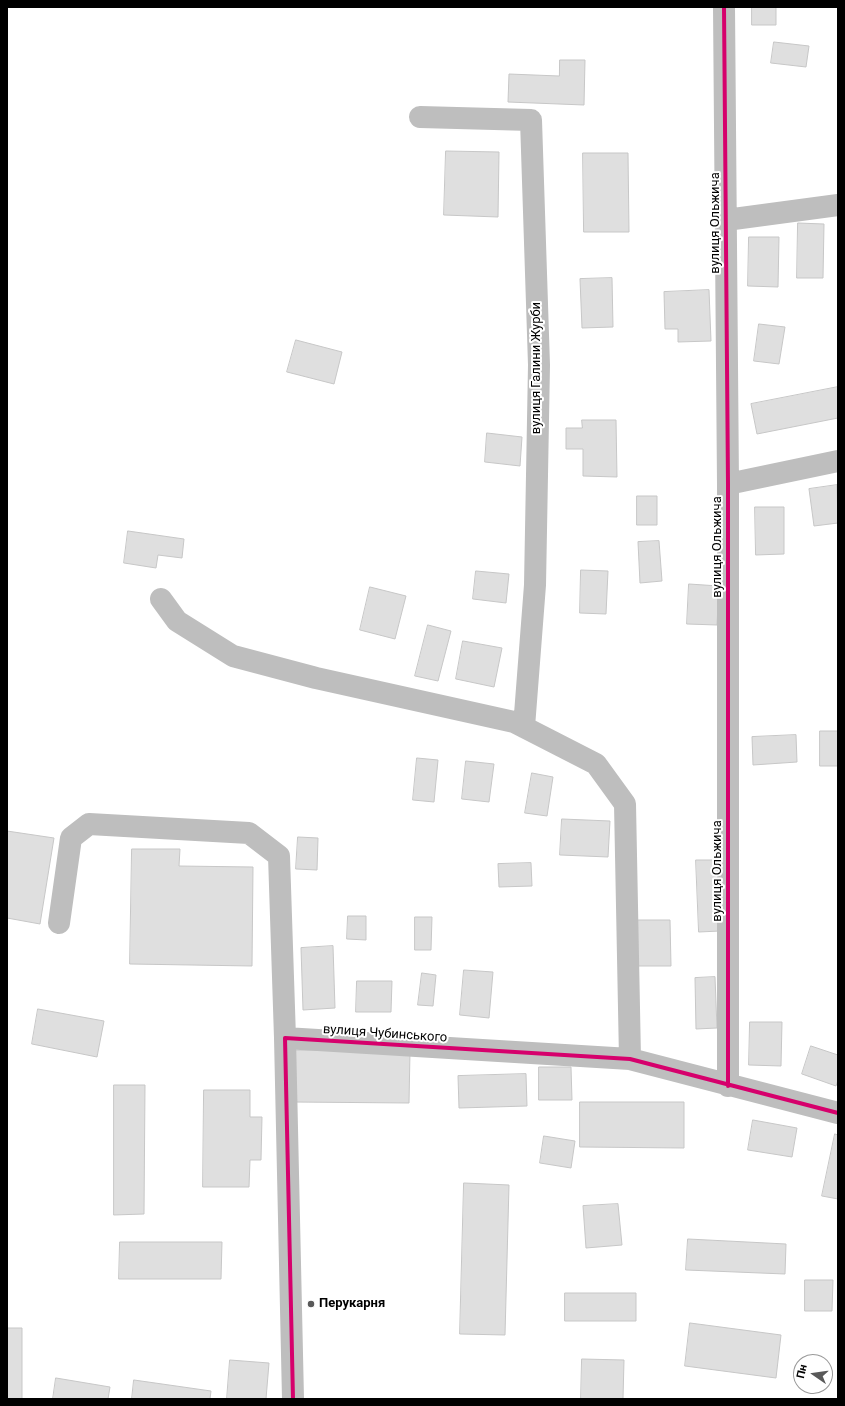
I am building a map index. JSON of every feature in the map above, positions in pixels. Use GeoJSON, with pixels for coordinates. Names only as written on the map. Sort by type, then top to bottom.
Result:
{"type":"FeatureCollection","features":[{"type":"Feature","properties":{"kind":"street","name":"вулиця Ольжича"},"geometry":{"type":"LineString","coordinates":[[724,7],[728,484],[728,1086]]}},
{"type":"Feature","properties":{"kind":"street","name":"вулиця Галини Журби"},"geometry":{"type":"LineString","coordinates":[[420,117],[531,120],[539,366],[535,586],[524,727]]}},
{"type":"Feature","properties":{"kind":"street"},"geometry":{"type":"LineString","coordinates":[[726,220],[838,206]]}},
{"type":"Feature","properties":{"kind":"street"},"geometry":{"type":"LineString","coordinates":[[728,484],[838,462]]}},
{"type":"Feature","properties":{"kind":"street"},"geometry":{"type":"LineString","coordinates":[[161,599],[177,621],[233,656],[322,679],[514,722],[596,764],[625,804],[630,1059]]}},
{"type":"Feature","properties":{"kind":"street"},"geometry":{"type":"LineString","coordinates":[[59,923],[71,838],[89,824],[249,833],[279,856],[285,1038],[293,1399]]}},
{"type":"Feature","properties":{"kind":"street","name":"вулиця Чубинського"},"geometry":{"type":"LineString","coordinates":[[285,1038],[630,1059],[838,1114]]}},
{"type":"Feature","properties":{"kind":"building"},"geometry":{"type":"Polygon","coordinates":[[[752,7],[776,7],[776,25],[752,25],[752,7]]]}},
{"type":"Feature","properties":{"kind":"building"},"geometry":{"type":"Polygon","coordinates":[[[774,42],[809,46],[806,67],[771,63],[774,42]]]}},
{"type":"Feature","properties":{"kind":"building"},"geometry":{"type":"Polygon","coordinates":[[[560,60],[585,60],[584,105],[508,102],[509,74],[559,76],[560,60]]]}},
{"type":"Feature","properties":{"kind":"building"},"geometry":{"type":"Polygon","coordinates":[[[446,151],[499,152],[498,217],[444,215],[446,151]]]}},
{"type":"Feature","properties":{"kind":"building"},"geometry":{"type":"Polygon","coordinates":[[[583,153],[628,153],[629,232],[584,232],[583,153]]]}},
{"type":"Feature","properties":{"kind":"building"},"geometry":{"type":"Polygon","coordinates":[[[798,223],[824,224],[823,278],[797,278],[798,223]]]}},
{"type":"Feature","properties":{"kind":"building"},"geometry":{"type":"Polygon","coordinates":[[[749,237],[779,237],[778,287],[748,286],[749,237]]]}},
{"type":"Feature","properties":{"kind":"building"},"geometry":{"type":"Polygon","coordinates":[[[612,278],[613,327],[582,328],[580,279],[612,278]]]}},
{"type":"Feature","properties":{"kind":"building"},"geometry":{"type":"Polygon","coordinates":[[[709,290],[711,341],[678,342],[678,329],[665,329],[664,292],[709,290]]]}},
{"type":"Feature","properties":{"kind":"building"},"geometry":{"type":"Polygon","coordinates":[[[759,324],[785,327],[779,364],[754,361],[759,324]]]}},
{"type":"Feature","properties":{"kind":"building"},"geometry":{"type":"Polygon","coordinates":[[[296,340],[342,352],[334,384],[287,372],[296,340]]]}},
{"type":"Feature","properties":{"kind":"building"},"geometry":{"type":"Polygon","coordinates":[[[838,387],[838,418],[757,434],[751,404],[838,387]]]}},
{"type":"Feature","properties":{"kind":"building"},"geometry":{"type":"Polygon","coordinates":[[[582,420],[616,420],[617,477],[583,476],[583,449],[566,449],[566,428],[582,428],[582,420]]]}},
{"type":"Feature","properties":{"kind":"building"},"geometry":{"type":"Polygon","coordinates":[[[487,433],[522,437],[520,466],[485,462],[487,433]]]}},
{"type":"Feature","properties":{"kind":"building"},"geometry":{"type":"Polygon","coordinates":[[[837,485],[838,523],[814,526],[809,489],[837,485]]]}},
{"type":"Feature","properties":{"kind":"building"},"geometry":{"type":"Polygon","coordinates":[[[637,496],[657,496],[657,525],[637,525],[637,496]]]}},
{"type":"Feature","properties":{"kind":"building"},"geometry":{"type":"Polygon","coordinates":[[[755,507],[784,507],[784,554],[756,555],[755,507]]]}},
{"type":"Feature","properties":{"kind":"building"},"geometry":{"type":"Polygon","coordinates":[[[128,531],[184,539],[182,558],[158,555],[156,568],[124,563],[128,531]]]}},
{"type":"Feature","properties":{"kind":"building"},"geometry":{"type":"Polygon","coordinates":[[[659,541],[662,581],[640,583],[638,542],[659,541]]]}},
{"type":"Feature","properties":{"kind":"building"},"geometry":{"type":"Polygon","coordinates":[[[581,570],[608,571],[606,614],[580,613],[581,570]]]}},
{"type":"Feature","properties":{"kind":"building"},"geometry":{"type":"Polygon","coordinates":[[[476,571],[509,574],[506,603],[473,599],[476,571]]]}},
{"type":"Feature","properties":{"kind":"building"},"geometry":{"type":"Polygon","coordinates":[[[689,584],[719,586],[717,625],[687,624],[689,584]]]}},
{"type":"Feature","properties":{"kind":"building"},"geometry":{"type":"Polygon","coordinates":[[[370,587],[406,596],[395,639],[360,630],[370,587]]]}},
{"type":"Feature","properties":{"kind":"building"},"geometry":{"type":"Polygon","coordinates":[[[428,625],[451,631],[438,681],[415,676],[428,625]]]}},
{"type":"Feature","properties":{"kind":"building"},"geometry":{"type":"Polygon","coordinates":[[[463,641],[502,648],[494,687],[456,679],[463,641]]]}},
{"type":"Feature","properties":{"kind":"building"},"geometry":{"type":"Polygon","coordinates":[[[820,731],[838,731],[838,766],[820,766],[820,731]]]}},
{"type":"Feature","properties":{"kind":"building"},"geometry":{"type":"Polygon","coordinates":[[[796,735],[797,762],[753,765],[752,737],[796,735]]]}},
{"type":"Feature","properties":{"kind":"building"},"geometry":{"type":"Polygon","coordinates":[[[417,758],[438,760],[434,802],[413,800],[417,758]]]}},
{"type":"Feature","properties":{"kind":"building"},"geometry":{"type":"Polygon","coordinates":[[[466,761],[494,764],[489,802],[462,799],[466,761]]]}},
{"type":"Feature","properties":{"kind":"building"},"geometry":{"type":"Polygon","coordinates":[[[532,773],[553,777],[547,816],[525,813],[532,773]]]}},
{"type":"Feature","properties":{"kind":"building"},"geometry":{"type":"Polygon","coordinates":[[[562,819],[610,821],[608,857],[560,855],[562,819]]]}},
{"type":"Feature","properties":{"kind":"building"},"geometry":{"type":"Polygon","coordinates":[[[7,831],[54,838],[40,924],[7,918],[7,831]]]}},
{"type":"Feature","properties":{"kind":"building"},"geometry":{"type":"Polygon","coordinates":[[[298,837],[318,838],[317,870],[296,869],[298,837]]]}},
{"type":"Feature","properties":{"kind":"building"},"geometry":{"type":"Polygon","coordinates":[[[132,849],[180,849],[179,866],[253,867],[252,966],[130,964],[132,849]]]}},
{"type":"Feature","properties":{"kind":"building"},"geometry":{"type":"Polygon","coordinates":[[[696,860],[717,860],[720,931],[699,932],[696,860]]]}},
{"type":"Feature","properties":{"kind":"building"},"geometry":{"type":"Polygon","coordinates":[[[531,863],[532,886],[499,887],[498,864],[531,863]]]}},
{"type":"Feature","properties":{"kind":"building"},"geometry":{"type":"Polygon","coordinates":[[[348,916],[366,916],[366,940],[347,939],[348,916]]]}},
{"type":"Feature","properties":{"kind":"building"},"geometry":{"type":"Polygon","coordinates":[[[415,917],[432,917],[431,950],[415,950],[415,917]]]}},
{"type":"Feature","properties":{"kind":"building"},"geometry":{"type":"Polygon","coordinates":[[[635,920],[670,920],[671,966],[636,966],[635,920]]]}},
{"type":"Feature","properties":{"kind":"building"},"geometry":{"type":"Polygon","coordinates":[[[333,946],[335,1008],[303,1010],[301,948],[333,946]]]}},
{"type":"Feature","properties":{"kind":"building"},"geometry":{"type":"Polygon","coordinates":[[[464,970],[493,972],[489,1018],[460,1015],[464,970]]]}},
{"type":"Feature","properties":{"kind":"building"},"geometry":{"type":"Polygon","coordinates":[[[422,973],[436,975],[433,1006],[418,1005],[422,973]]]}},
{"type":"Feature","properties":{"kind":"building"},"geometry":{"type":"Polygon","coordinates":[[[715,977],[717,1028],[696,1029],[695,978],[715,977]]]}},
{"type":"Feature","properties":{"kind":"building"},"geometry":{"type":"Polygon","coordinates":[[[357,981],[392,981],[391,1012],[356,1012],[357,981]]]}},
{"type":"Feature","properties":{"kind":"building"},"geometry":{"type":"Polygon","coordinates":[[[38,1009],[104,1021],[97,1057],[32,1044],[38,1009]]]}},
{"type":"Feature","properties":{"kind":"building"},"geometry":{"type":"Polygon","coordinates":[[[750,1022],[782,1022],[781,1066],[749,1065],[750,1022]]]}},
{"type":"Feature","properties":{"kind":"building"},"geometry":{"type":"Polygon","coordinates":[[[811,1046],[838,1055],[838,1080],[836,1086],[802,1074],[811,1046]]]}},
{"type":"Feature","properties":{"kind":"building"},"geometry":{"type":"Polygon","coordinates":[[[293,1050],[410,1051],[409,1103],[292,1102],[293,1050]]]}},
{"type":"Feature","properties":{"kind":"building"},"geometry":{"type":"Polygon","coordinates":[[[539,1067],[571,1067],[572,1100],[539,1100],[539,1067]]]}},
{"type":"Feature","properties":{"kind":"building"},"geometry":{"type":"Polygon","coordinates":[[[526,1074],[527,1106],[459,1108],[458,1076],[526,1074]]]}},
{"type":"Feature","properties":{"kind":"building"},"geometry":{"type":"Polygon","coordinates":[[[114,1085],[145,1085],[144,1214],[114,1215],[114,1085]]]}},
{"type":"Feature","properties":{"kind":"building"},"geometry":{"type":"Polygon","coordinates":[[[204,1090],[250,1090],[250,1117],[262,1117],[261,1160],[250,1160],[249,1187],[203,1187],[204,1090]]]}},
{"type":"Feature","properties":{"kind":"building"},"geometry":{"type":"Polygon","coordinates":[[[580,1102],[684,1102],[684,1148],[580,1147],[580,1102]]]}},
{"type":"Feature","properties":{"kind":"building"},"geometry":{"type":"Polygon","coordinates":[[[753,1120],[797,1128],[792,1157],[748,1150],[753,1120]]]}},
{"type":"Feature","properties":{"kind":"building"},"geometry":{"type":"Polygon","coordinates":[[[835,1134],[838,1135],[838,1199],[822,1196],[835,1134]]]}},
{"type":"Feature","properties":{"kind":"building"},"geometry":{"type":"Polygon","coordinates":[[[544,1136],[575,1141],[571,1168],[540,1163],[544,1136]]]}},
{"type":"Feature","properties":{"kind":"building"},"geometry":{"type":"Polygon","coordinates":[[[464,1183],[509,1185],[505,1335],[460,1334],[464,1183]]]}},
{"type":"Feature","properties":{"kind":"building"},"geometry":{"type":"Polygon","coordinates":[[[618,1204],[622,1245],[586,1248],[583,1206],[618,1204]]]}},
{"type":"Feature","properties":{"kind":"building"},"geometry":{"type":"Polygon","coordinates":[[[688,1239],[786,1244],[785,1274],[686,1270],[688,1239]]]}},
{"type":"Feature","properties":{"kind":"building"},"geometry":{"type":"Polygon","coordinates":[[[120,1242],[222,1242],[221,1279],[119,1279],[120,1242]]]}},
{"type":"Feature","properties":{"kind":"building"},"geometry":{"type":"Polygon","coordinates":[[[805,1280],[833,1280],[832,1311],[805,1311],[805,1280]]]}},
{"type":"Feature","properties":{"kind":"building"},"geometry":{"type":"Polygon","coordinates":[[[565,1293],[636,1293],[636,1321],[565,1321],[565,1293]]]}},
{"type":"Feature","properties":{"kind":"building"},"geometry":{"type":"Polygon","coordinates":[[[690,1323],[781,1335],[776,1378],[685,1366],[690,1323]]]}},
{"type":"Feature","properties":{"kind":"building"},"geometry":{"type":"Polygon","coordinates":[[[7,1328],[22,1328],[22,1399],[7,1399],[7,1328]]]}},
{"type":"Feature","properties":{"kind":"building"},"geometry":{"type":"Polygon","coordinates":[[[582,1359],[624,1360],[623,1399],[581,1399],[582,1359]]]}},
{"type":"Feature","properties":{"kind":"building"},"geometry":{"type":"Polygon","coordinates":[[[230,1360],[269,1363],[266,1399],[227,1399],[230,1360]]]}},
{"type":"Feature","properties":{"kind":"building"},"geometry":{"type":"Polygon","coordinates":[[[56,1378],[110,1387],[108,1399],[53,1399],[56,1378]]]}},
{"type":"Feature","properties":{"kind":"building"},"geometry":{"type":"Polygon","coordinates":[[[134,1380],[211,1391],[210,1399],[132,1399],[134,1380]]]}},
{"type":"Feature","properties":{"kind":"cycle path"},"geometry":{"type":"LineString","coordinates":[[724,7],[728,484],[728,1086]]}},
{"type":"Feature","properties":{"kind":"cycle path"},"geometry":{"type":"LineString","coordinates":[[293,1399],[285,1038],[630,1059],[838,1113]]}},
{"type":"Feature","properties":{"kind":"place","name":"Перукарня"},"geometry":{"type":"Point","coordinates":[311,1304]}}]}
